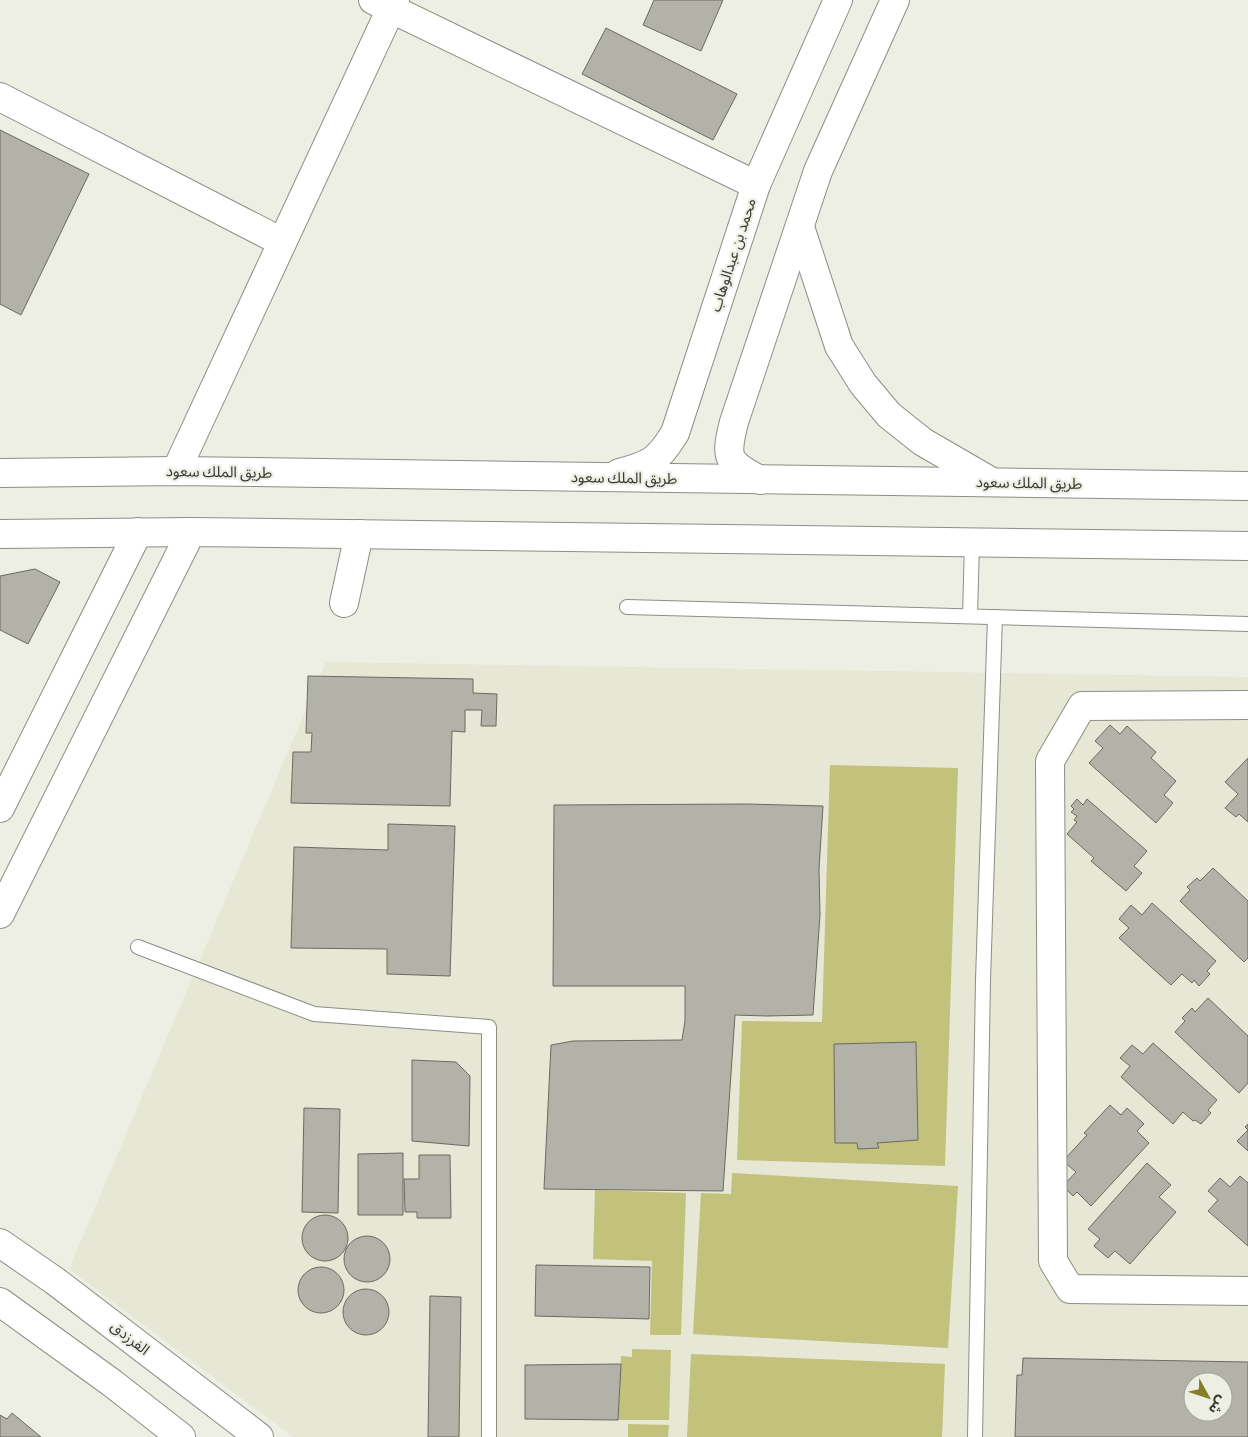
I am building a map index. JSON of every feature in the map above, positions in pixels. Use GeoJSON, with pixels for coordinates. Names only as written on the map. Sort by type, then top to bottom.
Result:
{"type":"FeatureCollection","features":[{"type":"Feature","properties":{"kind":"street","name":"محمد بن عبدالوهاب"},"geometry":{"type":"LineString","coordinates":[[604,478],[644,466],[664,452],[675,433],[756,185],[838,0]]}},
{"type":"Feature","properties":{"kind":"street"},"geometry":{"type":"LineString","coordinates":[[760,480],[740,470],[731,459],[728,446],[734,422],[818,171],[895,0]]}},
{"type":"Feature","properties":{"kind":"street"},"geometry":{"type":"LineString","coordinates":[[176,471],[282,242],[386,3],[756,185]]}},
{"type":"Feature","properties":{"kind":"street"},"geometry":{"type":"LineString","coordinates":[[0,97],[282,242]]}},
{"type":"Feature","properties":{"kind":"street"},"geometry":{"type":"LineString","coordinates":[[800,227],[839,346],[863,384],[889,415],[923,442],[993,482]]}},
{"type":"Feature","properties":{"kind":"street","name":"طريق الملك سعود"},"geometry":{"type":"LineString","coordinates":[[0,473],[176,471],[1248,486]]}},
{"type":"Feature","properties":{"kind":"street"},"geometry":{"type":"LineString","coordinates":[[0,808],[138,532]]}},
{"type":"Feature","properties":{"kind":"street"},"geometry":{"type":"LineString","coordinates":[[0,914],[191,532]]}},
{"type":"Feature","properties":{"kind":"street"},"geometry":{"type":"LineString","coordinates":[[0,534],[191,532],[1248,546]]}},
{"type":"Feature","properties":{"kind":"street"},"geometry":{"type":"LineString","coordinates":[[344,603],[359,534]]}},
{"type":"Feature","properties":{"kind":"street"},"geometry":{"type":"LineString","coordinates":[[1248,705],[1082,706],[1050,761],[1050,771],[1052,1260],[1070,1289],[1248,1291]]}},
{"type":"Feature","properties":{"kind":"street","name":"الفرزدق"},"geometry":{"type":"LineString","coordinates":[[0,1243],[55,1281],[259,1437]]}},
{"type":"Feature","properties":{"kind":"street"},"geometry":{"type":"LineString","coordinates":[[0,1302],[112,1383],[181,1437]]}},
{"type":"Feature","properties":{"kind":"lane"},"geometry":{"type":"LineString","coordinates":[[970,616],[972,543]]}},
{"type":"Feature","properties":{"kind":"lane"},"geometry":{"type":"LineString","coordinates":[[626,607],[1248,624]]}},
{"type":"Feature","properties":{"kind":"lane"},"geometry":{"type":"LineString","coordinates":[[975,1437],[983,980],[995,617]]}},
{"type":"Feature","properties":{"kind":"lane"},"geometry":{"type":"LineString","coordinates":[[138,947],[314,1014],[489,1027],[489,1437]]}},
{"type":"Feature","properties":{"kind":"shaded area"},"geometry":{"type":"Polygon","coordinates":[[[326,662],[1248,677],[1248,1437],[293,1437],[69,1269],[326,662]]]}},
{"type":"Feature","properties":{"kind":"shaded area"},"geometry":{"type":"Polygon","coordinates":[[[830,765],[958,768],[945,1166],[737,1160],[742,1021],[822,1022],[830,765]]]}},
{"type":"Feature","properties":{"kind":"shaded area"},"geometry":{"type":"Polygon","coordinates":[[[732,1173],[958,1186],[948,1348],[693,1334],[701,1193],[731,1194],[732,1173]]]}},
{"type":"Feature","properties":{"kind":"shaded area"},"geometry":{"type":"Polygon","coordinates":[[[595,1190],[686,1193],[681,1335],[650,1335],[652,1261],[593,1259],[595,1190]]]}},
{"type":"Feature","properties":{"kind":"shaded area"},"geometry":{"type":"Polygon","coordinates":[[[632,1349],[671,1350],[669,1420],[618,1420],[621,1356],[632,1357],[632,1349]]]}},
{"type":"Feature","properties":{"kind":"shaded area"},"geometry":{"type":"Polygon","coordinates":[[[691,1354],[945,1364],[942,1437],[687,1437],[691,1354]]]}},
{"type":"Feature","properties":{"kind":"shaded area"},"geometry":{"type":"Polygon","coordinates":[[[628,1424],[669,1425],[668,1437],[628,1437],[628,1424]]]}},
{"type":"Feature","properties":{"kind":"building"},"geometry":{"type":"Polygon","coordinates":[[[654,0],[723,0],[701,51],[643,25],[654,0]]]}},
{"type":"Feature","properties":{"kind":"building"},"geometry":{"type":"Polygon","coordinates":[[[606,28],[737,94],[713,140],[582,74],[606,28]]]}},
{"type":"Feature","properties":{"kind":"building"},"geometry":{"type":"Polygon","coordinates":[[[0,130],[89,174],[21,315],[0,304],[0,130]]]}},
{"type":"Feature","properties":{"kind":"building"},"geometry":{"type":"Polygon","coordinates":[[[35,569],[60,582],[28,644],[0,630],[0,576],[35,569]]]}},
{"type":"Feature","properties":{"kind":"building"},"geometry":{"type":"Polygon","coordinates":[[[308,676],[473,679],[473,693],[497,694],[496,726],[481,726],[482,710],[465,710],[465,732],[452,731],[450,806],[291,803],[293,752],[311,752],[312,733],[306,733],[308,676]]]}},
{"type":"Feature","properties":{"kind":"building"},"geometry":{"type":"Polygon","coordinates":[[[1110,725],[1120,734],[1127,726],[1156,752],[1151,758],[1176,781],[1164,795],[1173,803],[1156,823],[1089,763],[1103,748],[1095,741],[1110,725]]]}},
{"type":"Feature","properties":{"kind":"building"},"geometry":{"type":"Polygon","coordinates":[[[1248,758],[1248,822],[1239,814],[1236,817],[1225,808],[1238,794],[1225,782],[1248,758]]]}},
{"type":"Feature","properties":{"kind":"building"},"geometry":{"type":"Polygon","coordinates":[[[1077,799],[1083,805],[1087,799],[1147,851],[1134,866],[1142,873],[1126,891],[1091,861],[1094,858],[1067,834],[1077,822],[1074,820],[1077,816],[1071,812],[1074,809],[1071,806],[1077,799]]]}},
{"type":"Feature","properties":{"kind":"building"},"geometry":{"type":"Polygon","coordinates":[[[747,804],[823,806],[819,869],[820,915],[813,1015],[735,1015],[723,1191],[544,1189],[551,1045],[573,1041],[682,1040],[685,1021],[685,986],[553,986],[554,805],[747,804]]]}},
{"type":"Feature","properties":{"kind":"building"},"geometry":{"type":"Polygon","coordinates":[[[388,824],[455,826],[450,976],[387,974],[387,949],[291,948],[294,847],[388,850],[388,824]]]}},
{"type":"Feature","properties":{"kind":"building"},"geometry":{"type":"Polygon","coordinates":[[[1213,868],[1248,901],[1248,958],[1244,962],[1180,901],[1190,890],[1187,887],[1197,878],[1200,881],[1213,868]]]}},
{"type":"Feature","properties":{"kind":"building"},"geometry":{"type":"Polygon","coordinates":[[[1152,903],[1216,961],[1207,971],[1210,974],[1199,986],[1194,980],[1192,983],[1182,974],[1171,985],[1119,938],[1129,928],[1119,919],[1131,905],[1142,915],[1152,903]]]}},
{"type":"Feature","properties":{"kind":"building"},"geometry":{"type":"Polygon","coordinates":[[[1208,998],[1248,1036],[1248,1083],[1239,1093],[1175,1032],[1185,1021],[1182,1018],[1192,1008],[1195,1012],[1208,998]]]}},
{"type":"Feature","properties":{"kind":"building"},"geometry":{"type":"Polygon","coordinates":[[[916,1042],[918,1140],[877,1143],[879,1148],[858,1149],[857,1143],[835,1143],[834,1044],[916,1042]]]}},
{"type":"Feature","properties":{"kind":"building"},"geometry":{"type":"Polygon","coordinates":[[[1153,1043],[1217,1100],[1208,1110],[1211,1113],[1201,1124],[1195,1120],[1193,1121],[1183,1112],[1173,1124],[1121,1077],[1130,1066],[1120,1058],[1132,1045],[1143,1054],[1153,1043]]]}},
{"type":"Feature","properties":{"kind":"building"},"geometry":{"type":"Polygon","coordinates":[[[412,1060],[456,1062],[470,1076],[469,1146],[412,1141],[412,1060]]]}},
{"type":"Feature","properties":{"kind":"building"},"geometry":{"type":"Polygon","coordinates":[[[1110,1105],[1121,1115],[1127,1108],[1144,1124],[1137,1131],[1149,1143],[1091,1206],[1077,1192],[1073,1196],[1063,1186],[1076,1172],[1063,1161],[1087,1135],[1084,1133],[1110,1105]]]}},
{"type":"Feature","properties":{"kind":"building"},"geometry":{"type":"Polygon","coordinates":[[[304,1108],[340,1109],[338,1213],[302,1212],[304,1108]]]}},
{"type":"Feature","properties":{"kind":"building"},"geometry":{"type":"Polygon","coordinates":[[[1248,1130],[1248,1151],[1237,1141],[1248,1130]]]}},
{"type":"Feature","properties":{"kind":"building"},"geometry":{"type":"Polygon","coordinates":[[[403,1153],[403,1215],[358,1215],[358,1154],[403,1153]]]}},
{"type":"Feature","properties":{"kind":"building"},"geometry":{"type":"Polygon","coordinates":[[[419,1155],[450,1155],[451,1218],[417,1218],[417,1212],[405,1212],[404,1179],[419,1179],[419,1155]]]}},
{"type":"Feature","properties":{"kind":"building"},"geometry":{"type":"Polygon","coordinates":[[[1147,1163],[1171,1185],[1159,1197],[1176,1212],[1130,1264],[1115,1251],[1108,1258],[1094,1246],[1100,1239],[1088,1229],[1147,1163]]]}},
{"type":"Feature","properties":{"kind":"building"},"geometry":{"type":"Polygon","coordinates":[[[1240,1176],[1248,1183],[1248,1246],[1208,1211],[1218,1200],[1208,1191],[1220,1178],[1230,1187],[1240,1176]]]}},
{"type":"Feature","properties":{"kind":"building"},"geometry":{"type":"Polygon","coordinates":[[[321,1215],[329,1215],[338,1219],[344,1225],[348,1238],[344,1251],[338,1257],[329,1261],[321,1261],[312,1257],[306,1251],[302,1242],[302,1234],[306,1225],[312,1219],[321,1215]]]}},
{"type":"Feature","properties":{"kind":"building"},"geometry":{"type":"Polygon","coordinates":[[[362,1236],[372,1236],[386,1246],[390,1259],[386,1272],[380,1278],[372,1282],[362,1282],[348,1272],[344,1264],[344,1254],[354,1240],[362,1236]]]}},
{"type":"Feature","properties":{"kind":"building"},"geometry":{"type":"Polygon","coordinates":[[[536,1265],[650,1267],[649,1319],[535,1316],[536,1265]]]}},
{"type":"Feature","properties":{"kind":"building"},"geometry":{"type":"Polygon","coordinates":[[[316,1267],[326,1267],[340,1277],[344,1290],[340,1303],[334,1309],[326,1313],[316,1313],[302,1303],[298,1295],[298,1285],[308,1271],[316,1267]]]}},
{"type":"Feature","properties":{"kind":"building"},"geometry":{"type":"Polygon","coordinates":[[[361,1289],[371,1289],[385,1299],[389,1312],[385,1325],[379,1331],[371,1335],[361,1335],[347,1325],[343,1317],[343,1307],[353,1293],[361,1289]]]}},
{"type":"Feature","properties":{"kind":"building"},"geometry":{"type":"Polygon","coordinates":[[[430,1296],[461,1297],[459,1437],[428,1437],[430,1296]]]}},
{"type":"Feature","properties":{"kind":"building"},"geometry":{"type":"Polygon","coordinates":[[[1023,1358],[1248,1362],[1248,1437],[1015,1437],[1017,1375],[1022,1375],[1023,1358]]]}},
{"type":"Feature","properties":{"kind":"building"},"geometry":{"type":"Polygon","coordinates":[[[621,1364],[618,1420],[525,1419],[525,1365],[621,1364]]]}},
{"type":"Feature","properties":{"kind":"building"},"geometry":{"type":"Polygon","coordinates":[[[12,1413],[41,1437],[0,1437],[0,1415],[7,1419],[12,1413]]]}}]}
